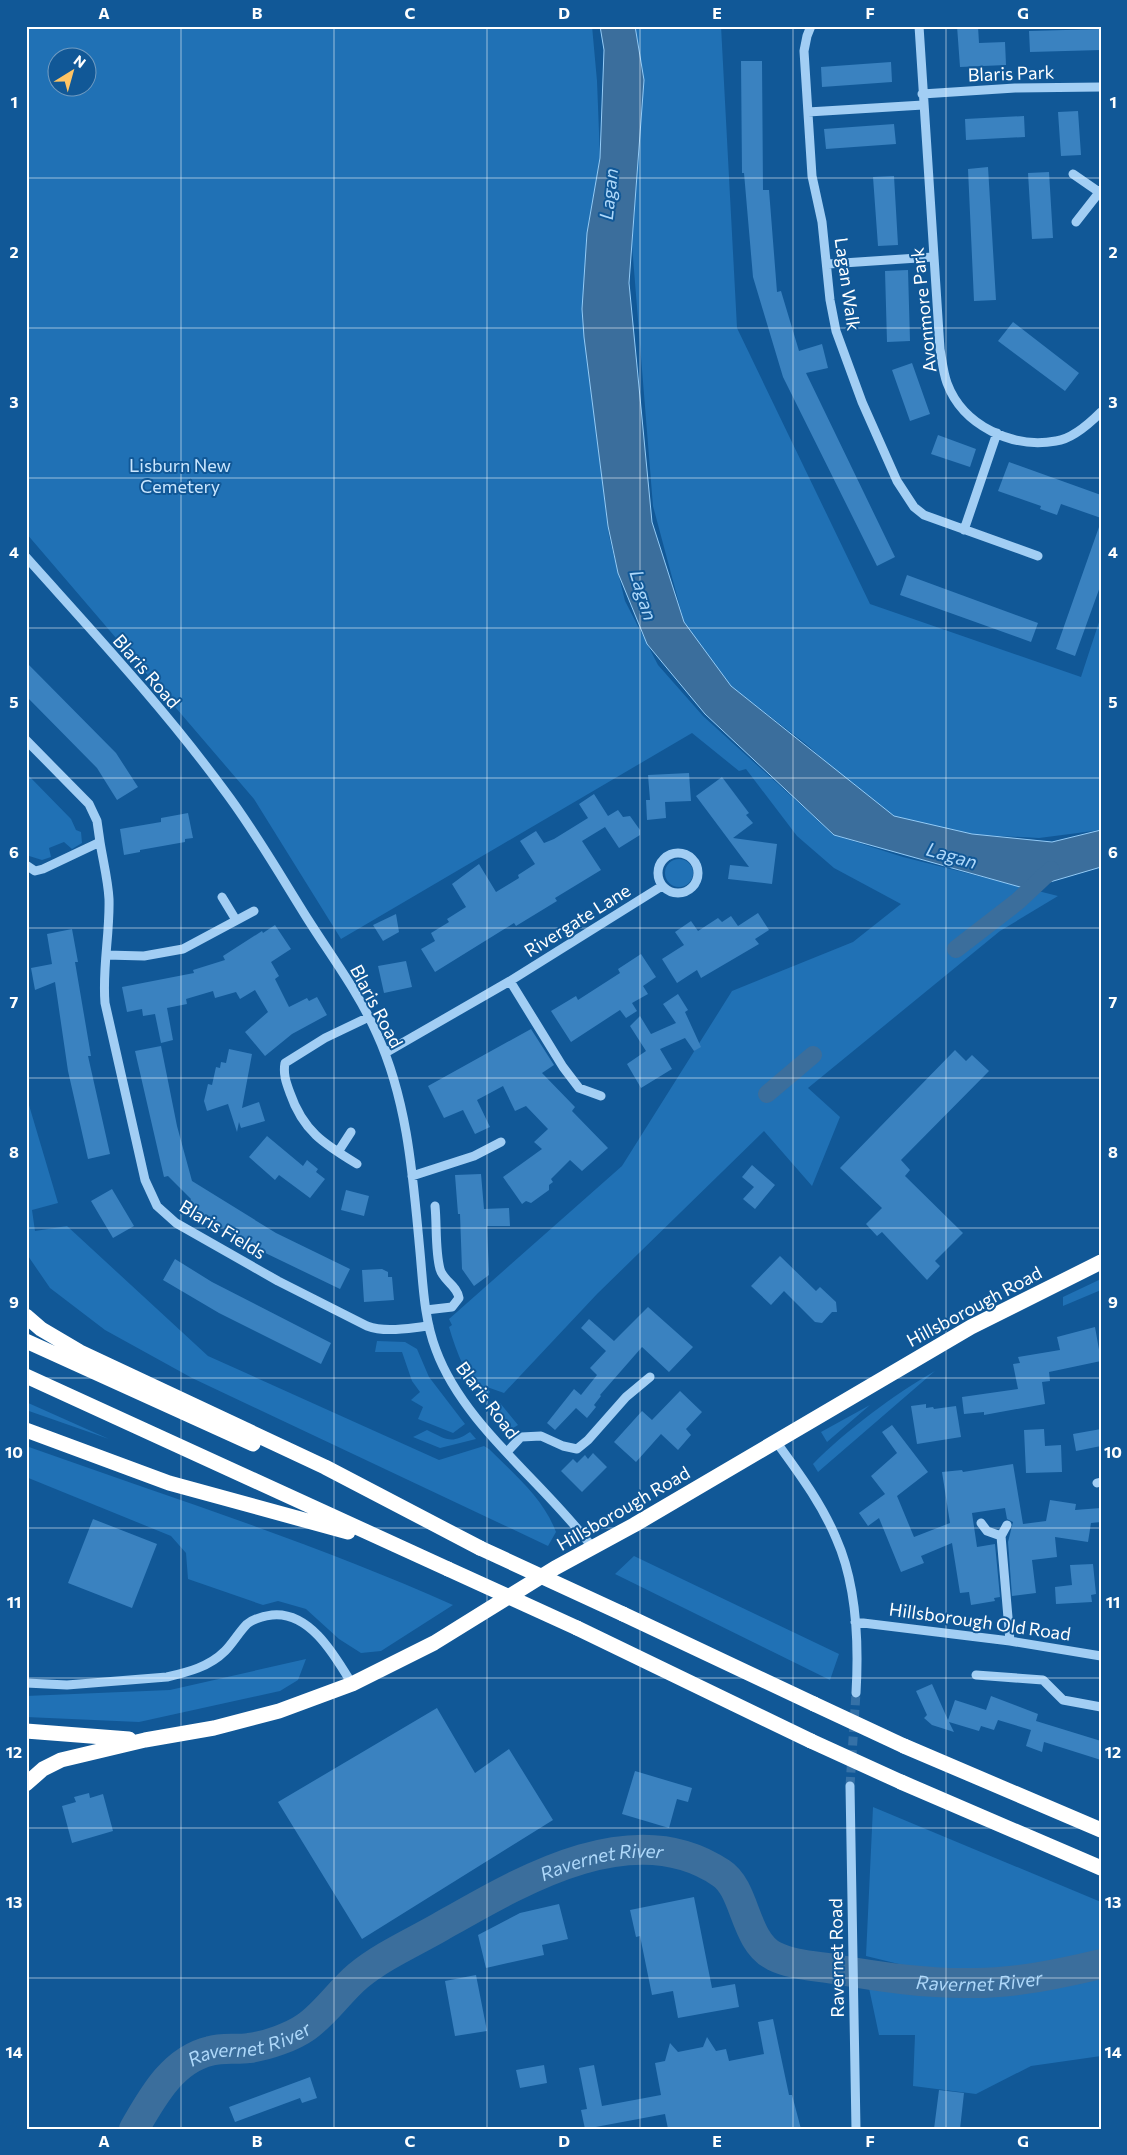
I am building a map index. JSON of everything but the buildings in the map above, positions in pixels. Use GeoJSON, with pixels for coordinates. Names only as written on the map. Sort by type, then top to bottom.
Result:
{"type":"FeatureCollection","features":[{"type":"Feature","properties":{"kind":"highway","name":"Hillsborough Road"},"geometry":{"type":"LineString","coordinates":[[145,1740],[214,1728],[279,1711],[352,1684],[434,1643],[592,1547],[634,1525],[775,1440],[971,1327],[1101,1262]]}},
{"type":"Feature","properties":{"kind":"highway"},"geometry":{"type":"LineString","coordinates":[[26,1316],[41,1329],[80,1352],[325,1467],[480,1548],[904,1746],[1101,1830]]}},
{"type":"Feature","properties":{"kind":"highway"},"geometry":{"type":"LineString","coordinates":[[26,1341],[465,1540]]}},
{"type":"Feature","properties":{"kind":"highway"},"geometry":{"type":"LineString","coordinates":[[26,1376],[387,1543],[577,1628],[901,1782],[1101,1868]]}},
{"type":"Feature","properties":{"kind":"highway"},"geometry":{"type":"LineString","coordinates":[[26,1430],[169,1483],[387,1543]]}},
{"type":"Feature","properties":{"kind":"highway"},"geometry":{"type":"LineString","coordinates":[[26,1731],[145,1740]]}},
{"type":"Feature","properties":{"kind":"highway"},"geometry":{"type":"LineString","coordinates":[[26,1784],[43,1769],[61,1760],[145,1740]]}},
{"type":"Feature","properties":{"kind":"street","name":"Lagan Walk"},"geometry":{"type":"LineString","coordinates":[[812,26],[807,36],[804,51],[812,176],[822,222],[828,264],[830,300],[846,363],[897,481],[914,507],[924,515],[1038,556]]}},
{"type":"Feature","properties":{"kind":"street","name":"Avonmore Park"},"geometry":{"type":"LineString","coordinates":[[919,26],[940,349],[947,383],[960,405],[976,423],[1017,441],[1058,441],[1081,429],[1101,412]]}},
{"type":"Feature","properties":{"kind":"street","name":"Blaris Park"},"geometry":{"type":"LineString","coordinates":[[922,94],[1015,88],[1101,87]]}},
{"type":"Feature","properties":{"kind":"street"},"geometry":{"type":"LineString","coordinates":[[808,112],[923,105]]}},
{"type":"Feature","properties":{"kind":"street"},"geometry":{"type":"LineString","coordinates":[[1073,174],[1100,191],[1076,222]]}},
{"type":"Feature","properties":{"kind":"street"},"geometry":{"type":"LineString","coordinates":[[828,264],[933,257]]}},
{"type":"Feature","properties":{"kind":"street"},"geometry":{"type":"LineString","coordinates":[[964,530],[997,433]]}},
{"type":"Feature","properties":{"kind":"street","name":"Blaris Road"},"geometry":{"type":"LineString","coordinates":[[26,557],[145,693],[225,791],[252,829],[369,1017],[395,1081],[402,1112],[412,1176],[426,1310],[429,1326],[443,1368],[460,1395],[507,1452],[574,1523],[592,1547]]}},
{"type":"Feature","properties":{"kind":"street","name":"Blaris Fields"},"geometry":{"type":"LineString","coordinates":[[26,740],[88,804],[97,821],[109,899],[103,975],[105,1003],[145,1180],[157,1206],[176,1223],[202,1239],[278,1281],[376,1330],[429,1326]]}},
{"type":"Feature","properties":{"kind":"street"},"geometry":{"type":"LineString","coordinates":[[26,865],[35,870],[42,869],[100,842]]}},
{"type":"Feature","properties":{"kind":"street"},"geometry":{"type":"LineString","coordinates":[[673,854],[686,854],[696,862],[699,876],[697,882],[687,892],[674,893],[662,886],[659,880],[659,867],[667,857],[673,854]]}},
{"type":"Feature","properties":{"kind":"street","name":"Rivergate Lane"},"geometry":{"type":"LineString","coordinates":[[385,1053],[510,981],[662,886]]}},
{"type":"Feature","properties":{"kind":"street"},"geometry":{"type":"LineString","coordinates":[[222,897],[236,920]]}},
{"type":"Feature","properties":{"kind":"street"},"geometry":{"type":"LineString","coordinates":[[106,955],[144,956],[182,949],[254,911]]}},
{"type":"Feature","properties":{"kind":"street"},"geometry":{"type":"LineString","coordinates":[[510,981],[563,1067],[579,1088],[601,1096]]}},
{"type":"Feature","properties":{"kind":"street"},"geometry":{"type":"LineString","coordinates":[[357,1164],[322,1142],[306,1127],[293,1101],[283,1074],[285,1063],[325,1038],[369,1017]]}},
{"type":"Feature","properties":{"kind":"street"},"geometry":{"type":"LineString","coordinates":[[338,1152],[351,1132]]}},
{"type":"Feature","properties":{"kind":"street"},"geometry":{"type":"LineString","coordinates":[[412,1176],[474,1156],[501,1142]]}},
{"type":"Feature","properties":{"kind":"street"},"geometry":{"type":"LineString","coordinates":[[426,1310],[452,1306],[459,1298],[454,1287],[447,1282],[440,1270],[435,1206]]}},
{"type":"Feature","properties":{"kind":"street"},"geometry":{"type":"LineString","coordinates":[[507,1452],[522,1437],[541,1436],[563,1446],[577,1449],[588,1440],[626,1397],[650,1377]]}},
{"type":"Feature","properties":{"kind":"street"},"geometry":{"type":"LineString","coordinates":[[775,1440],[804,1479],[836,1538],[847,1570],[855,1622],[856,1693]]}},
{"type":"Feature","properties":{"kind":"street"},"geometry":{"type":"LineString","coordinates":[[982,1523],[987,1531],[1001,1536]]}},
{"type":"Feature","properties":{"kind":"street"},"geometry":{"type":"LineString","coordinates":[[1007,1525],[1001,1536],[1010,1641]]}},
{"type":"Feature","properties":{"kind":"street"},"geometry":{"type":"LineString","coordinates":[[26,1683],[67,1685],[182,1674],[208,1664],[224,1652],[247,1625],[261,1616],[278,1614],[293,1616],[309,1628],[326,1645],[352,1684]]}},
{"type":"Feature","properties":{"kind":"street","name":"Hillsborough Old Road"},"geometry":{"type":"LineString","coordinates":[[855,1622],[1010,1641],[1101,1656]]}},
{"type":"Feature","properties":{"kind":"street"},"geometry":{"type":"LineString","coordinates":[[976,1675],[1043,1680],[1063,1700],[1101,1707]]}},
{"type":"Feature","properties":{"kind":"street","name":"Ravernet Road"},"geometry":{"type":"LineString","coordinates":[[850,1786],[852,1990],[856,2061],[856,2129]]}},
{"type":"Feature","properties":{"kind":"green space","name":"Lisburn New Cemetery"},"geometry":{"type":"Polygon","coordinates":[[[26,26],[592,26],[597,81],[600,158],[587,233],[582,317],[609,536],[625,601],[658,665],[703,716],[834,835],[903,857],[1058,896],[1000,931],[808,1088],[840,1117],[812,1186],[764,1131],[597,1294],[504,1393],[487,1387],[490,1392],[485,1399],[472,1382],[463,1365],[455,1347],[449,1327],[452,1325],[449,1319],[622,1166],[732,991],[853,942],[901,904],[834,868],[797,836],[746,769],[739,771],[692,733],[341,939],[254,799],[26,533],[26,26]]]}},
{"type":"Feature","properties":{"kind":"green space"},"geometry":{"type":"Polygon","coordinates":[[[635,26],[721,26],[737,328],[870,604],[1081,677],[1101,616],[1101,830],[1039,838],[978,835],[889,818],[806,744],[724,681],[684,622],[653,506],[632,245],[644,78],[635,26]]]}},
{"type":"Feature","properties":{"kind":"green space"},"geometry":{"type":"Polygon","coordinates":[[[26,768],[28,775],[71,819],[76,830],[81,832],[82,843],[72,849],[64,842],[49,848],[51,857],[42,860],[26,855],[29,845],[26,842],[26,768]]]}},
{"type":"Feature","properties":{"kind":"green space"},"geometry":{"type":"Polygon","coordinates":[[[679,859],[689,863],[693,873],[689,883],[679,887],[669,883],[665,873],[669,863],[679,859]]]}},
{"type":"Feature","properties":{"kind":"green space"},"geometry":{"type":"Polygon","coordinates":[[[26,1095],[58,1203],[32,1210],[35,1231],[67,1226],[208,1356],[439,1460],[484,1446],[489,1449],[544,1508],[556,1532],[548,1546],[192,1378],[105,1330],[50,1288],[26,1253],[26,1095]]]}},
{"type":"Feature","properties":{"kind":"green space"},"geometry":{"type":"Polygon","coordinates":[[[1101,1279],[1101,1290],[1063,1306],[1063,1297],[1101,1279]]]}},
{"type":"Feature","properties":{"kind":"green space"},"geometry":{"type":"Polygon","coordinates":[[[377,1341],[405,1342],[417,1349],[429,1377],[465,1424],[453,1433],[418,1419],[423,1407],[411,1400],[420,1392],[412,1381],[402,1352],[375,1352],[377,1341]]]}},
{"type":"Feature","properties":{"kind":"green space"},"geometry":{"type":"Polygon","coordinates":[[[935,1371],[818,1472],[813,1464],[826,1451],[887,1402],[935,1371]]]}},
{"type":"Feature","properties":{"kind":"green space"},"geometry":{"type":"Polygon","coordinates":[[[26,1402],[109,1439],[26,1410],[26,1402]]]}},
{"type":"Feature","properties":{"kind":"green space"},"geometry":{"type":"Polygon","coordinates":[[[500,1403],[518,1425],[510,1430],[495,1411],[500,1403]]]}},
{"type":"Feature","properties":{"kind":"green space"},"geometry":{"type":"Polygon","coordinates":[[[870,1405],[827,1442],[821,1432],[870,1405]]]}},
{"type":"Feature","properties":{"kind":"green space"},"geometry":{"type":"Polygon","coordinates":[[[427,1430],[448,1439],[458,1438],[470,1432],[476,1439],[440,1448],[413,1437],[427,1430]]]}},
{"type":"Feature","properties":{"kind":"green space"},"geometry":{"type":"Polygon","coordinates":[[[26,1446],[295,1541],[401,1582],[453,1605],[381,1651],[361,1653],[339,1639],[306,1609],[278,1601],[263,1605],[188,1579],[186,1553],[171,1536],[26,1477],[26,1446]]]}},
{"type":"Feature","properties":{"kind":"green space"},"geometry":{"type":"Polygon","coordinates":[[[634,1556],[839,1654],[830,1680],[615,1574],[634,1556]]]}},
{"type":"Feature","properties":{"kind":"green space"},"geometry":{"type":"Polygon","coordinates":[[[306,1659],[298,1680],[280,1691],[139,1722],[26,1717],[26,1696],[170,1690],[306,1659]]]}},
{"type":"Feature","properties":{"kind":"green space"},"geometry":{"type":"Polygon","coordinates":[[[873,1807],[1101,1902],[1101,2056],[1031,2066],[976,2094],[913,2086],[915,2035],[879,2035],[869,1988],[977,1995],[1013,1993],[1004,1973],[907,1966],[866,1956],[873,1807]]]}},
{"type":"Feature","properties":{"kind":"water","name":"Lagan"},"geometry":{"type":"Polygon","coordinates":[[[600,26],[635,26],[644,80],[629,283],[652,522],[684,622],[731,686],[894,816],[972,834],[1052,842],[1101,830],[1101,867],[1033,887],[1020,887],[834,835],[705,714],[647,644],[618,573],[608,526],[584,337],[582,309],[587,233],[600,158],[604,50],[600,26]]]}},
{"type":"Feature","properties":{"kind":"waterway"},"geometry":{"type":"LineString","coordinates":[[956,949],[1018,901],[1051,870]]}},
{"type":"Feature","properties":{"kind":"waterway"},"geometry":{"type":"LineString","coordinates":[[767,1094],[813,1055]]}},
{"type":"Feature","properties":{"kind":"waterway","name":"Ravernet River"},"geometry":{"type":"LineString","coordinates":[[134,2129],[164,2082],[174,2071],[197,2056],[215,2050],[256,2047],[294,2034],[313,2021],[358,1976],[398,1950],[505,1891],[540,1874],[577,1861],[614,1852],[651,1850],[687,1856],[721,1873],[736,1891],[751,1927],[764,1949],[774,1956],[796,1963],[869,1975],[956,1983],[990,1983],[1022,1980],[1101,1964]]}},
{"type":"Feature","properties":{"kind":"tunnel"},"geometry":{"type":"LineString","coordinates":[[850,1786],[856,1693]]}}]}
